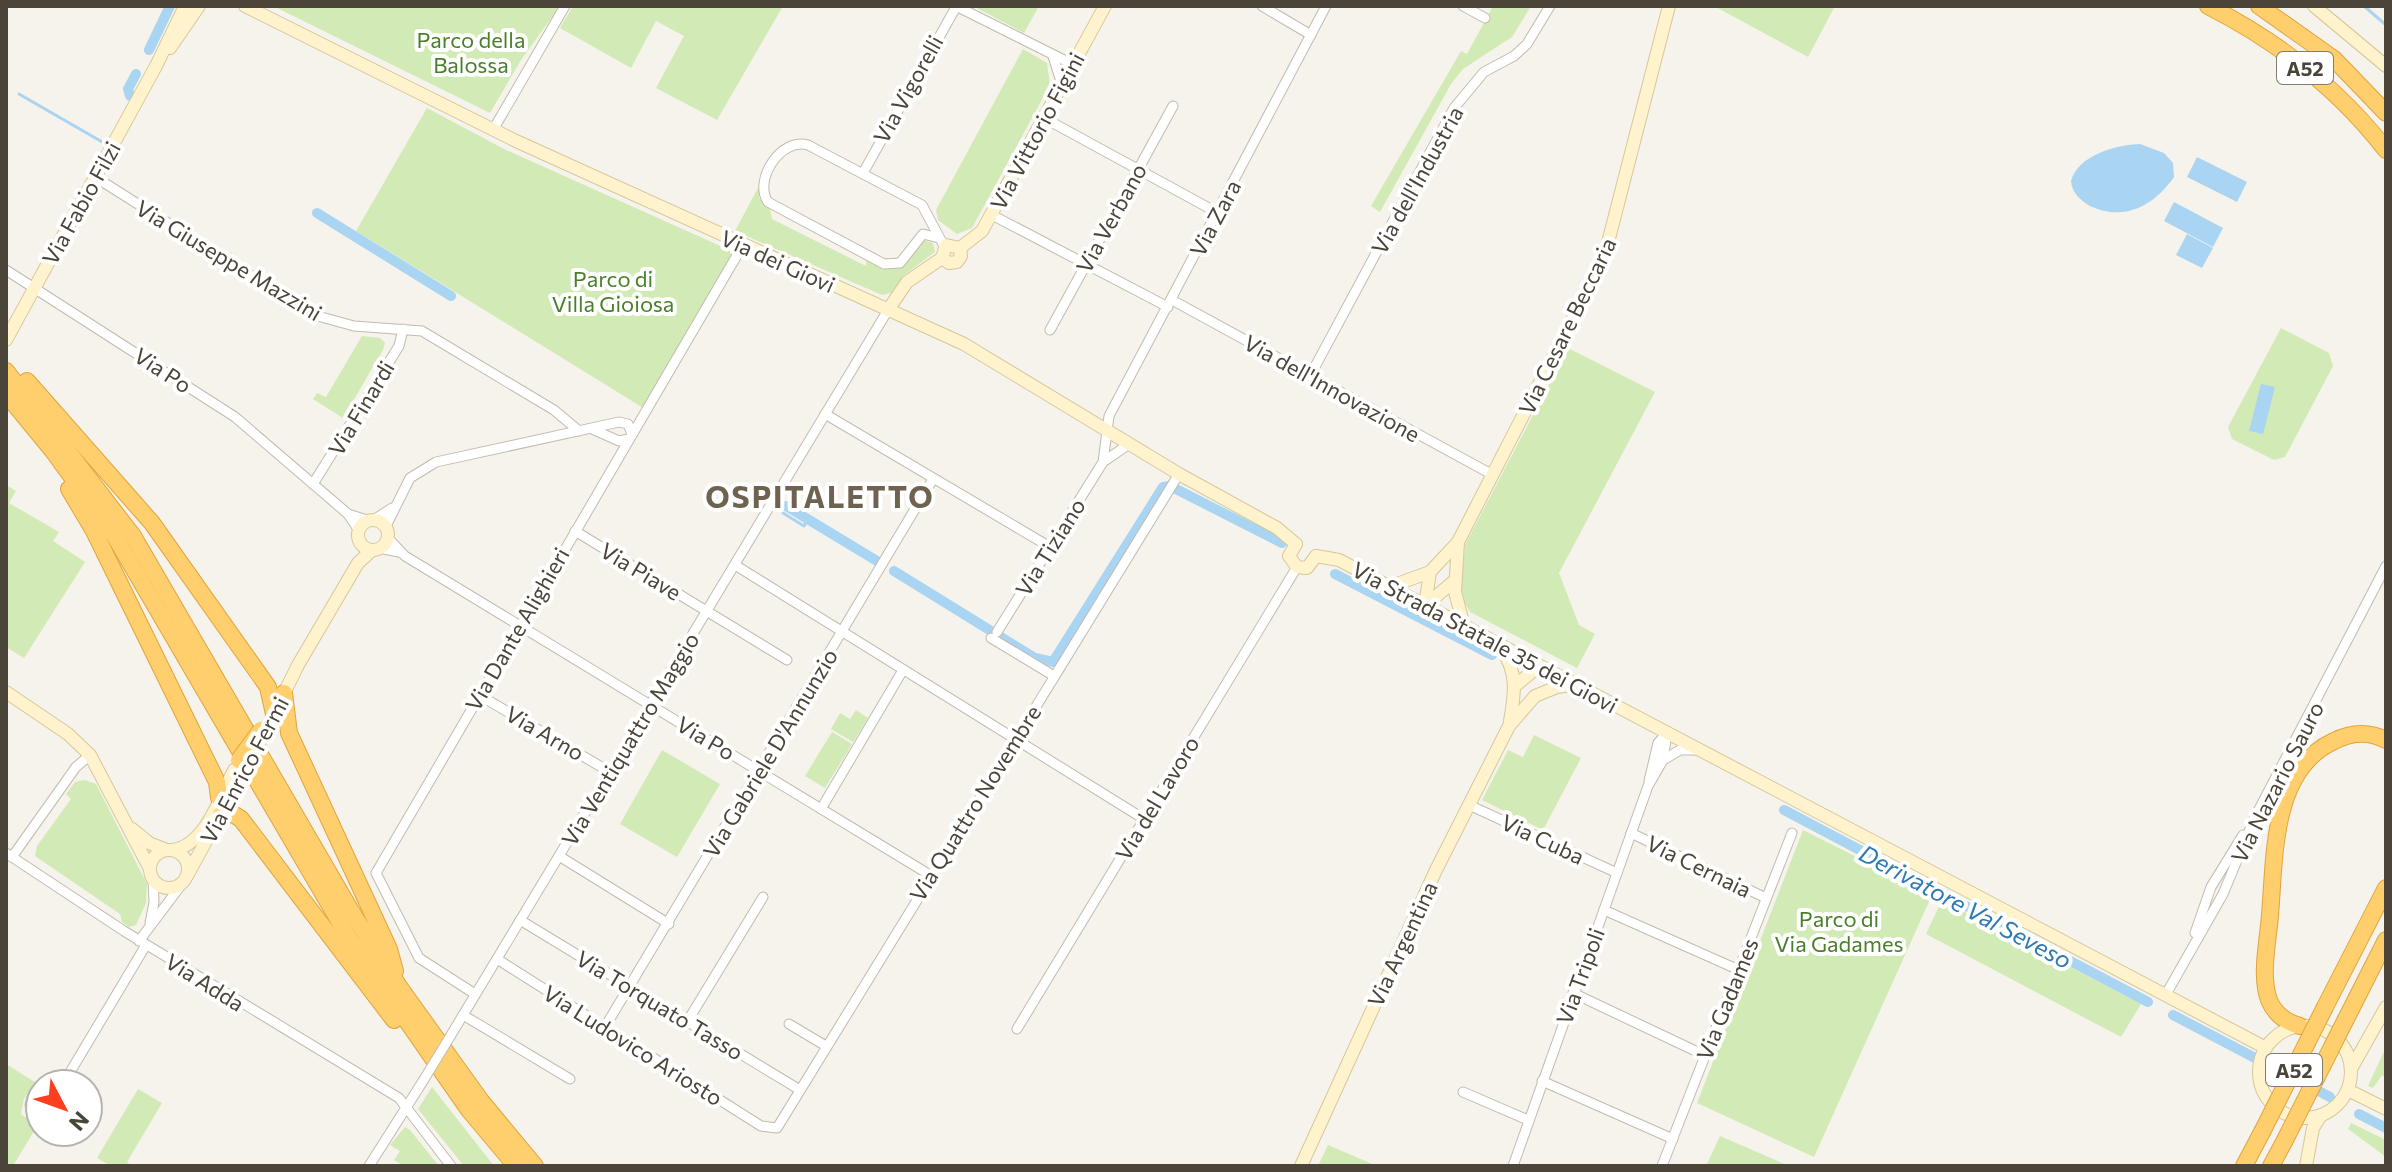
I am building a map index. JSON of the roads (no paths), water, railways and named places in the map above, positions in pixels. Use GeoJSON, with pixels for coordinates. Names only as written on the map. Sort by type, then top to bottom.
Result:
{"type":"FeatureCollection","features":[{"type":"Feature","properties":{"kind":"highway","name":"A52"},"geometry":{"type":"LineString","coordinates":[[2208,6],[2251,30],[2317,77],[2355,113],[2386,150]]}},
{"type":"Feature","properties":{"kind":"highway","name":"A52"},"geometry":{"type":"LineString","coordinates":[[2259,6],[2334,59],[2386,113]]}},
{"type":"Feature","properties":{"kind":"highway"},"geometry":{"type":"LineString","coordinates":[[6,363],[85,443],[152,523],[271,710],[289,733],[389,949],[400,988]]}},
{"type":"Feature","properties":{"kind":"highway"},"geometry":{"type":"LineString","coordinates":[[6,371],[68,447],[133,536],[344,899],[400,988],[481,1101],[535,1166]]}},
{"type":"Feature","properties":{"kind":"highway"},"geometry":{"type":"LineString","coordinates":[[6,394],[53,451],[114,535],[349,938],[469,1110],[516,1166]]}},
{"type":"Feature","properties":{"kind":"highway"},"geometry":{"type":"LineString","coordinates":[[53,451],[63,479],[94,531],[217,782],[220,807],[241,819],[447,1094],[469,1110]]}},
{"type":"Feature","properties":{"kind":"highway"},"geometry":{"type":"LineString","coordinates":[[271,710],[277,726],[289,733]]}},
{"type":"Feature","properties":{"kind":"highway"},"geometry":{"type":"LineString","coordinates":[[238,769],[271,710]]}},
{"type":"Feature","properties":{"kind":"highway"},"geometry":{"type":"LineString","coordinates":[[2300,1026],[2287,1023],[2277,1014],[2266,989],[2275,848],[2281,813],[2295,778],[2321,748],[2342,737],[2361,733],[2386,740]]}},
{"type":"Feature","properties":{"kind":"highway"},"geometry":{"type":"LineString","coordinates":[[2361,937],[2386,876]]}},
{"type":"Feature","properties":{"kind":"highway","name":"A52"},"geometry":{"type":"LineString","coordinates":[[2244,1166],[2386,888]]}},
{"type":"Feature","properties":{"kind":"highway","name":"A52"},"geometry":{"type":"LineString","coordinates":[[2271,1166],[2386,940]]}},
{"type":"Feature","properties":{"kind":"street","name":"Via Fabio Filzi"},"geometry":{"type":"LineString","coordinates":[[6,340],[156,66],[185,6]]}},
{"type":"Feature","properties":{"kind":"street","name":"Via Fabio Filzi"},"geometry":{"type":"LineString","coordinates":[[156,66],[199,6]]}},
{"type":"Feature","properties":{"kind":"street","name":"Via dei Giovi"},"geometry":{"type":"LineString","coordinates":[[245,6],[493,130],[964,344],[1179,474],[1277,528],[1296,544]]}},
{"type":"Feature","properties":{"kind":"street"},"geometry":{"type":"LineString","coordinates":[[493,130],[565,6]]}},
{"type":"Feature","properties":{"kind":"street"},"geometry":{"type":"LineString","coordinates":[[956,6],[1072,64]]}},
{"type":"Feature","properties":{"kind":"street","name":"Via Vigorelli"},"geometry":{"type":"LineString","coordinates":[[863,173],[956,6]]}},
{"type":"Feature","properties":{"kind":"street","name":"Via Vittorio Figini"},"geometry":{"type":"LineString","coordinates":[[942,247],[949,263],[957,262],[960,248],[977,237],[992,215],[1105,6]]}},
{"type":"Feature","properties":{"kind":"street"},"geometry":{"type":"LineString","coordinates":[[1262,6],[1311,35]]}},
{"type":"Feature","properties":{"kind":"street","name":"Via Zara"},"geometry":{"type":"LineString","coordinates":[[1109,431],[1109,416],[1326,6]]}},
{"type":"Feature","properties":{"kind":"street"},"geometry":{"type":"LineString","coordinates":[[1463,6],[1485,18]]}},
{"type":"Feature","properties":{"kind":"street","name":"Via dell'Industria"},"geometry":{"type":"LineString","coordinates":[[1310,376],[1454,108],[1484,72],[1514,56],[1527,44],[1550,6]]}},
{"type":"Feature","properties":{"kind":"street","name":"Via Cesare Beccaria"},"geometry":{"type":"LineString","coordinates":[[1458,542],[1604,258],[1669,6]]}},
{"type":"Feature","properties":{"kind":"street"},"geometry":{"type":"LineString","coordinates":[[2314,6],[2386,66]]}},
{"type":"Feature","properties":{"kind":"street"},"geometry":{"type":"LineString","coordinates":[[1053,56],[1062,85]]}},
{"type":"Feature","properties":{"kind":"street","name":"Via Verbano"},"geometry":{"type":"LineString","coordinates":[[1050,330],[1173,106]]}},
{"type":"Feature","properties":{"kind":"street"},"geometry":{"type":"LineString","coordinates":[[1044,118],[1218,213]]}},
{"type":"Feature","properties":{"kind":"street"},"geometry":{"type":"LineString","coordinates":[[930,217],[900,263],[884,264],[768,202],[762,194],[763,183],[784,147],[792,143],[808,145],[922,205],[930,217],[942,247]]}},
{"type":"Feature","properties":{"kind":"street","name":"Via Giuseppe Mazzini"},"geometry":{"type":"LineString","coordinates":[[95,177],[314,315],[354,326],[403,329],[434,337],[554,410],[579,431]]}},
{"type":"Feature","properties":{"kind":"street","name":"Via dell'Innovazione"},"geometry":{"type":"LineString","coordinates":[[992,215],[1310,376],[1493,475]]}},
{"type":"Feature","properties":{"kind":"street"},"geometry":{"type":"LineString","coordinates":[[917,239],[923,234],[942,247]]}},
{"type":"Feature","properties":{"kind":"street","name":"Via Dante Alighieri"},"geometry":{"type":"LineString","coordinates":[[475,994],[419,958],[376,873],[743,245]]}},
{"type":"Feature","properties":{"kind":"street"},"geometry":{"type":"LineString","coordinates":[[888,310],[907,282],[942,247]]}},
{"type":"Feature","properties":{"kind":"street","name":"Via Po"},"geometry":{"type":"LineString","coordinates":[[6,270],[235,417],[348,514],[399,552],[930,875]]}},
{"type":"Feature","properties":{"kind":"street","name":"Via Ventiquattro Maggio"},"geometry":{"type":"LineString","coordinates":[[369,1166],[888,310]]}},
{"type":"Feature","properties":{"kind":"street","name":"Via Finardi"},"geometry":{"type":"LineString","coordinates":[[313,484],[399,346],[403,329]]}},
{"type":"Feature","properties":{"kind":"street"},"geometry":{"type":"LineString","coordinates":[[825,414],[1050,547]]}},
{"type":"Feature","properties":{"kind":"street"},"geometry":{"type":"LineString","coordinates":[[373,534],[410,478],[427,465],[579,431],[590,428],[622,421],[631,426],[630,437],[619,441],[590,428]]}},
{"type":"Feature","properties":{"kind":"street","name":"Via Tiziano"},"geometry":{"type":"LineString","coordinates":[[1054,676],[994,635],[1103,462],[1109,431]]}},
{"type":"Feature","properties":{"kind":"street","name":"Via Tiziano"},"geometry":{"type":"LineString","coordinates":[[1103,462],[1129,444]]}},
{"type":"Feature","properties":{"kind":"street","name":"Via Quattro Novembre"},"geometry":{"type":"LineString","coordinates":[[771,1130],[779,1126],[930,875],[1179,474]]}},
{"type":"Feature","properties":{"kind":"street","name":"Via Gabriele D'Annunzio"},"geometry":{"type":"LineString","coordinates":[[605,1027],[933,479]]}},
{"type":"Feature","properties":{"kind":"street","name":"Via Piave"},"geometry":{"type":"LineString","coordinates":[[575,531],[787,660]]}},
{"type":"Feature","properties":{"kind":"street","name":"Via Enrico Fermi"},"geometry":{"type":"LineString","coordinates":[[271,710],[373,534]]}},
{"type":"Feature","properties":{"kind":"street"},"geometry":{"type":"LineString","coordinates":[[1389,587],[1430,572],[1458,542]]}},
{"type":"Feature","properties":{"kind":"street"},"geometry":{"type":"LineString","coordinates":[[1458,542],[1454,581],[1464,626]]}},
{"type":"Feature","properties":{"kind":"street"},"geometry":{"type":"LineString","coordinates":[[1308,543],[1316,556],[1307,568],[1297,567],[1289,556],[1296,544],[1308,543]]}},
{"type":"Feature","properties":{"kind":"street","name":"Via Strada Statale 35 dei Giovi"},"geometry":{"type":"LineString","coordinates":[[1316,556],[1339,560],[1667,733]]}},
{"type":"Feature","properties":{"kind":"street"},"geometry":{"type":"LineString","coordinates":[[735,565],[1144,819]]}},
{"type":"Feature","properties":{"kind":"street","name":"Via Nazario Sauro"},"geometry":{"type":"LineString","coordinates":[[2165,996],[2223,894],[2255,817],[2386,566]]}},
{"type":"Feature","properties":{"kind":"street","name":"Via del Lavoro"},"geometry":{"type":"LineString","coordinates":[[1017,1029],[1297,567]]}},
{"type":"Feature","properties":{"kind":"street"},"geometry":{"type":"LineString","coordinates":[[1425,606],[1430,572]]}},
{"type":"Feature","properties":{"kind":"street"},"geometry":{"type":"LineString","coordinates":[[1425,606],[1454,581]]}},
{"type":"Feature","properties":{"kind":"street"},"geometry":{"type":"LineString","coordinates":[[1500,645],[1511,663],[1516,685],[1539,666]]}},
{"type":"Feature","properties":{"kind":"street"},"geometry":{"type":"LineString","coordinates":[[1535,696],[1541,680],[1539,666]]}},
{"type":"Feature","properties":{"kind":"street"},"geometry":{"type":"LineString","coordinates":[[821,809],[903,670]]}},
{"type":"Feature","properties":{"kind":"street","name":"Via Argentina"},"geometry":{"type":"LineString","coordinates":[[1509,726],[1516,685]]}},
{"type":"Feature","properties":{"kind":"street"},"geometry":{"type":"LineString","coordinates":[[1535,696],[1557,687],[1575,685]]}},
{"type":"Feature","properties":{"kind":"street"},"geometry":{"type":"LineString","coordinates":[[6,692],[68,734],[90,755],[151,875],[169,889],[185,879],[185,859],[149,843],[129,827]]}},
{"type":"Feature","properties":{"kind":"street","name":"Via Arno"},"geometry":{"type":"LineString","coordinates":[[479,695],[610,772]]}},
{"type":"Feature","properties":{"kind":"street","name":"Via Argentina"},"geometry":{"type":"LineString","coordinates":[[1301,1166],[1469,805],[1509,726],[1535,696]]}},
{"type":"Feature","properties":{"kind":"street","name":"Via Tripoli"},"geometry":{"type":"LineString","coordinates":[[1653,726],[1658,743]]}},
{"type":"Feature","properties":{"kind":"street"},"geometry":{"type":"LineString","coordinates":[[1667,733],[2266,1048]]}},
{"type":"Feature","properties":{"kind":"street","name":"Via Tripoli"},"geometry":{"type":"LineString","coordinates":[[1514,1166],[1648,786],[1658,743],[1667,733]]}},
{"type":"Feature","properties":{"kind":"street","name":"Via Tripoli"},"geometry":{"type":"LineString","coordinates":[[1648,786],[1663,760],[1667,733]]}},
{"type":"Feature","properties":{"kind":"street"},"geometry":{"type":"LineString","coordinates":[[1663,760],[1680,750],[1700,750]]}},
{"type":"Feature","properties":{"kind":"street"},"geometry":{"type":"LineString","coordinates":[[9,855],[67,779],[90,755]]}},
{"type":"Feature","properties":{"kind":"street","name":"Via Enrico Fermi"},"geometry":{"type":"LineString","coordinates":[[149,926],[185,879],[238,769]]}},
{"type":"Feature","properties":{"kind":"street","name":"Via Cuba"},"geometry":{"type":"LineString","coordinates":[[1469,805],[1617,873]]}},
{"type":"Feature","properties":{"kind":"street","name":"Via Enrico Fermi"},"geometry":{"type":"LineString","coordinates":[[170,850],[186,847],[198,837],[220,807]]}},
{"type":"Feature","properties":{"kind":"street","name":"Via Cernaia"},"geometry":{"type":"LineString","coordinates":[[1631,833],[1766,898]]}},
{"type":"Feature","properties":{"kind":"street","name":"Via Gadames"},"geometry":{"type":"LineString","coordinates":[[1662,1166],[1792,833]]}},
{"type":"Feature","properties":{"kind":"street"},"geometry":{"type":"LineString","coordinates":[[151,875],[155,856],[170,850]]}},
{"type":"Feature","properties":{"kind":"street","name":"Via Adda"},"geometry":{"type":"LineString","coordinates":[[9,855],[142,943],[399,1098],[451,1166]]}},
{"type":"Feature","properties":{"kind":"street"},"geometry":{"type":"LineString","coordinates":[[559,856],[669,924]]}},
{"type":"Feature","properties":{"kind":"street","name":"Via Enrico Fermi"},"geometry":{"type":"LineString","coordinates":[[72,1068],[149,926],[154,902],[151,875]]}},
{"type":"Feature","properties":{"kind":"street"},"geometry":{"type":"LineString","coordinates":[[687,1022],[763,897]]}},
{"type":"Feature","properties":{"kind":"street"},"geometry":{"type":"LineString","coordinates":[[1604,910],[1739,970]]}},
{"type":"Feature","properties":{"kind":"street","name":"Via Torquato Tasso"},"geometry":{"type":"LineString","coordinates":[[520,920],[800,1090]]}},
{"type":"Feature","properties":{"kind":"street","name":"Via Ludovico Ariosto"},"geometry":{"type":"LineString","coordinates":[[497,959],[771,1130]]}},
{"type":"Feature","properties":{"kind":"street"},"geometry":{"type":"LineString","coordinates":[[1573,993],[1704,1055]]}},
{"type":"Feature","properties":{"kind":"street"},"geometry":{"type":"LineString","coordinates":[[2351,1069],[2345,1049],[2326,1031],[2300,1026],[2287,1030],[2266,1048],[2259,1073],[2267,1098],[2287,1114],[2301,1118],[2321,1115],[2333,1108],[2348,1090],[2351,1069],[2386,1007]]}},
{"type":"Feature","properties":{"kind":"street"},"geometry":{"type":"LineString","coordinates":[[463,1015],[570,1079]]}},
{"type":"Feature","properties":{"kind":"street"},"geometry":{"type":"LineString","coordinates":[[789,1024],[826,1046]]}},
{"type":"Feature","properties":{"kind":"street"},"geometry":{"type":"LineString","coordinates":[[2345,1049],[2354,1050],[2368,1041]]}},
{"type":"Feature","properties":{"kind":"street"},"geometry":{"type":"LineString","coordinates":[[1542,1081],[1673,1139]]}},
{"type":"Feature","properties":{"kind":"street"},"geometry":{"type":"LineString","coordinates":[[2348,1090],[2386,1109]]}},
{"type":"Feature","properties":{"kind":"street"},"geometry":{"type":"LineString","coordinates":[[1463,1092],[1528,1120]]}},
{"type":"Feature","properties":{"kind":"street"},"geometry":{"type":"LineString","coordinates":[[2306,1166],[2311,1137],[2321,1115]]}},
{"type":"Feature","properties":{"kind":"street"},"geometry":{"type":"LineString","coordinates":[[2301,1118],[2311,1137]]}},
{"type":"Feature","properties":{"kind":"water"},"geometry":{"type":"Polygon","coordinates":[[[2140,144],[2164,153],[2173,163],[2174,177],[2157,196],[2137,208],[2114,212],[2090,206],[2077,196],[2071,181],[2081,164],[2109,149],[2140,144]]]}},
{"type":"Feature","properties":{"kind":"water"},"geometry":{"type":"Polygon","coordinates":[[[2197,157],[2247,182],[2237,202],[2187,177],[2197,157]]]}},
{"type":"Feature","properties":{"kind":"water"},"geometry":{"type":"Polygon","coordinates":[[[2174,202],[2223,228],[2213,247],[2164,221],[2174,202]]]}},
{"type":"Feature","properties":{"kind":"water"},"geometry":{"type":"Polygon","coordinates":[[[2187,234],[2213,248],[2202,268],[2176,255],[2187,234]]]}},
{"type":"Feature","properties":{"kind":"water"},"geometry":{"type":"Polygon","coordinates":[[[2261,384],[2275,387],[2263,434],[2249,431],[2261,384]]]}},
{"type":"Feature","properties":{"kind":"waterway","name":"Derivatore Val Seveso"},"geometry":{"type":"LineString","coordinates":[[149,50],[170,6]]}},
{"type":"Feature","properties":{"kind":"waterway"},"geometry":{"type":"LineString","coordinates":[[2364,6],[2386,25]]}},
{"type":"Feature","properties":{"kind":"waterway","name":"Derivatore Val Seveso"},"geometry":{"type":"LineString","coordinates":[[130,96],[128,89],[136,74]]}},
{"type":"Feature","properties":{"kind":"waterway"},"geometry":{"type":"LineString","coordinates":[[19,94],[104,143]]}},
{"type":"Feature","properties":{"kind":"waterway","name":"Derivatore Val Seveso"},"geometry":{"type":"LineString","coordinates":[[317,213],[451,296]]}},
{"type":"Feature","properties":{"kind":"waterway","name":"Derivatore Val Seveso"},"geometry":{"type":"LineString","coordinates":[[894,571],[1035,658],[1053,662],[1163,487],[1170,486]]}},
{"type":"Feature","properties":{"kind":"waterway","name":"Derivatore Val Seveso"},"geometry":{"type":"LineString","coordinates":[[1174,488],[1282,543]]}},
{"type":"Feature","properties":{"kind":"waterway","name":"Derivatore Val Seveso"},"geometry":{"type":"LineString","coordinates":[[786,506],[877,561]]}},
{"type":"Feature","properties":{"kind":"waterway"},"geometry":{"type":"LineString","coordinates":[[783,513],[804,526],[808,519]]}},
{"type":"Feature","properties":{"kind":"waterway","name":"Derivatore Val Seveso"},"geometry":{"type":"LineString","coordinates":[[1335,574],[1492,655]]}},
{"type":"Feature","properties":{"kind":"waterway","name":"Derivatore Val Seveso"},"geometry":{"type":"LineString","coordinates":[[1784,810],[2148,1002]]}},
{"type":"Feature","properties":{"kind":"waterway","name":"Derivatore Val Seveso"},"geometry":{"type":"LineString","coordinates":[[2173,1015],[2257,1059]]}},
{"type":"Feature","properties":{"kind":"waterway","name":"Derivatore Val Seveso"},"geometry":{"type":"LineString","coordinates":[[2267,1064],[2330,1097]]}},
{"type":"Feature","properties":{"kind":"waterway","name":"Derivatore Val Seveso"},"geometry":{"type":"LineString","coordinates":[[2359,1114],[2386,1128]]}},
{"type":"Feature","properties":{"kind":"district","name":"OSPITALETTO"},"geometry":{"type":"Point","coordinates":[820,495]}},
{"type":"Feature","properties":{"kind":"park label","name":"Parco della Balossa"},"geometry":{"type":"Point","coordinates":[471,52]}},
{"type":"Feature","properties":{"kind":"park label","name":"Parco di Villa Gioiosa"},"geometry":{"type":"Point","coordinates":[613,290]}},
{"type":"Feature","properties":{"kind":"park label","name":"Parco di Via Gadames"},"geometry":{"type":"Point","coordinates":[1839,930]}}]}
